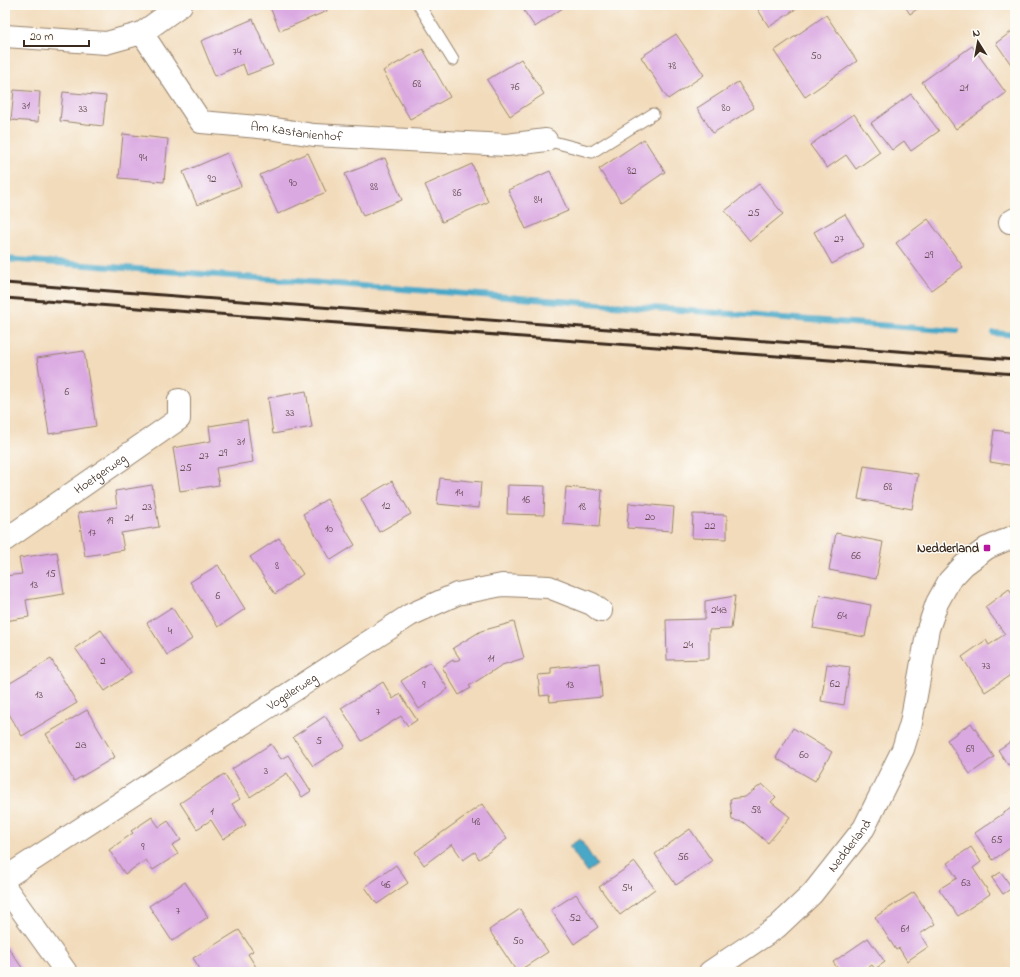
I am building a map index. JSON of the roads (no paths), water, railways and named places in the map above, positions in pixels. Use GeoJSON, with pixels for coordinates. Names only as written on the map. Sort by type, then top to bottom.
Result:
{"type":"FeatureCollection","features":[{"type":"Feature","properties":{"kind":"street"},"geometry":{"type":"LineString","coordinates":[[5,36],[106,43],[142,33],[181,5]]}},
{"type":"Feature","properties":{"kind":"street","name":"Am Kastanienhof"},"geometry":{"type":"LineString","coordinates":[[142,33],[201,122],[269,128],[314,135],[508,145],[546,140]]}},
{"type":"Feature","properties":{"kind":"street","name":"Hoetgerweg"},"geometry":{"type":"LineString","coordinates":[[5,540],[179,419],[179,400]]}},
{"type":"Feature","properties":{"kind":"street","name":"Nedderland"},"geometry":{"type":"LineString","coordinates":[[710,972],[777,927],[812,894],[864,828],[902,749],[911,723],[928,629],[937,603],[949,581],[973,557],[987,548],[1015,536]]}},
{"type":"Feature","properties":{"kind":"street","name":"Vogelerweg"},"geometry":{"type":"LineString","coordinates":[[5,878],[410,615],[457,594],[502,585],[549,587],[592,604],[601,611]]}},
{"type":"Feature","properties":{"kind":"street"},"geometry":{"type":"LineString","coordinates":[[5,887],[66,972]]}},
{"type":"Feature","properties":{"kind":"lane"},"geometry":{"type":"LineString","coordinates":[[420,5],[453,60]]}},
{"type":"Feature","properties":{"kind":"lane"},"geometry":{"type":"LineString","coordinates":[[546,140],[592,152],[653,114]]}},
{"type":"Feature","properties":{"kind":"water"},"geometry":{"type":"Polygon","coordinates":[[[580,839],[597,865],[587,872],[569,846],[580,839]]]}},
{"type":"Feature","properties":{"kind":"waterway"},"geometry":{"type":"LineString","coordinates":[[5,259],[957,331]]}},
{"type":"Feature","properties":{"kind":"waterway"},"geometry":{"type":"LineString","coordinates":[[994,333],[1015,335]]}},
{"type":"Feature","properties":{"kind":"railway"},"geometry":{"type":"LineString","coordinates":[[5,283],[1015,360]]}},
{"type":"Feature","properties":{"kind":"railway"},"geometry":{"type":"LineString","coordinates":[[5,298],[1015,374]]}},
{"type":"Feature","properties":{"kind":"place","name":"Nedderland"},"geometry":{"type":"Point","coordinates":[987,548]}}]}
